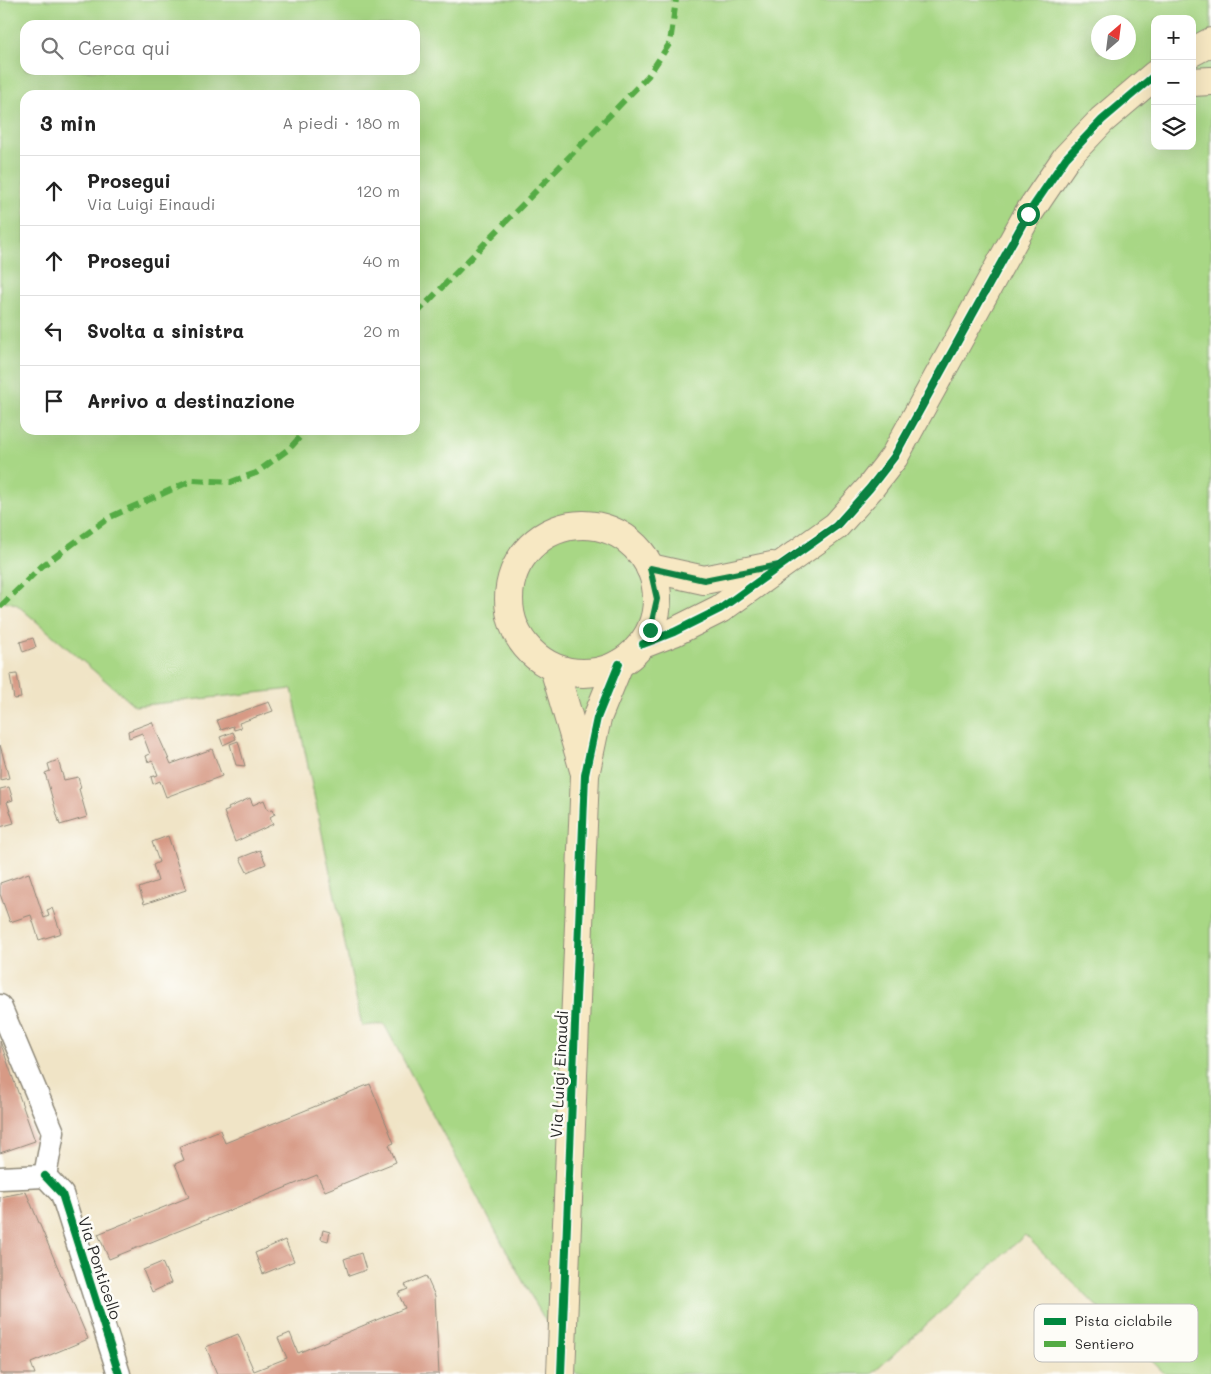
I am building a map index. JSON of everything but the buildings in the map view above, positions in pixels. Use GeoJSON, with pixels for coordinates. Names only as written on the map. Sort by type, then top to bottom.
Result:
{"type":"FeatureCollection","features":[{"type":"Feature","properties":{"kind":"street"},"geometry":{"type":"LineString","coordinates":[[1196,50],[1211,42]]}},
{"type":"Feature","properties":{"kind":"street"},"geometry":{"type":"LineString","coordinates":[[643,644],[650,630],[656,607],[655,583],[650,568],[630,543],[620,535],[595,526],[568,527],[555,531],[531,546],[520,559],[510,589],[511,613],[518,636],[540,660],[554,668],[580,674],[607,670],[619,664],[643,644],[674,632],[720,609],[836,526],[870,488],[894,457],[1028,214],[1066,158],[1102,120],[1151,78]]}},
{"type":"Feature","properties":{"kind":"street"},"geometry":{"type":"LineString","coordinates":[[1196,82],[1211,82]]}},
{"type":"Feature","properties":{"kind":"street"},"geometry":{"type":"LineString","coordinates":[[1127,99],[1151,90]]}},
{"type":"Feature","properties":{"kind":"street"},"geometry":{"type":"LineString","coordinates":[[650,568],[704,580],[779,565]]}},
{"type":"Feature","properties":{"kind":"street"},"geometry":{"type":"LineString","coordinates":[[585,776],[598,718],[619,664]]}},
{"type":"Feature","properties":{"kind":"street"},"geometry":{"type":"LineString","coordinates":[[554,668],[585,776]]}},
{"type":"Feature","properties":{"kind":"street","name":"Via Luigi Einaudi"},"geometry":{"type":"LineString","coordinates":[[561,1374],[585,776]]}},
{"type":"Feature","properties":{"kind":"street"},"geometry":{"type":"LineString","coordinates":[[0,1006],[52,1132],[44,1176],[0,1178]]}},
{"type":"Feature","properties":{"kind":"street","name":"Via Ponticello"},"geometry":{"type":"LineString","coordinates":[[44,1176],[62,1194],[119,1374]]}},
{"type":"Feature","properties":{"kind":"green space"},"geometry":{"type":"Polygon","coordinates":[[[0,0],[1211,0],[1211,1374],[1165,1374],[1153,1362],[1198,1362],[1198,1304],[1094,1304],[1025,1235],[872,1374],[576,1374],[526,1287],[384,1024],[362,1026],[292,689],[135,706],[16,604],[0,600],[0,0]]]}},
{"type":"Feature","properties":{"kind":"marked path"},"geometry":{"type":"LineString","coordinates":[[420,310],[648,76],[670,43],[676,0]]}},
{"type":"Feature","properties":{"kind":"marked path"},"geometry":{"type":"LineString","coordinates":[[0,607],[42,566],[110,517],[193,480],[231,482],[256,473],[290,448],[302,435]]}},
{"type":"Feature","properties":{"kind":"cycle path"},"geometry":{"type":"LineString","coordinates":[[643,644],[674,632],[720,609],[836,526],[870,488],[894,457],[1028,214],[1066,158],[1102,120],[1151,78]]}},
{"type":"Feature","properties":{"kind":"cycle path"},"geometry":{"type":"LineString","coordinates":[[561,1374],[585,775],[597,718],[619,664]]}},
{"type":"Feature","properties":{"kind":"cycle path"},"geometry":{"type":"LineString","coordinates":[[45,1176],[62,1194],[119,1374]]}},
{"type":"Feature","properties":{"kind":"route"},"geometry":{"type":"LineString","coordinates":[[650,630],[655,615],[657,599],[655,583],[650,568],[704,580],[779,565],[836,526],[870,488],[894,457],[1028,214]]}}]}
